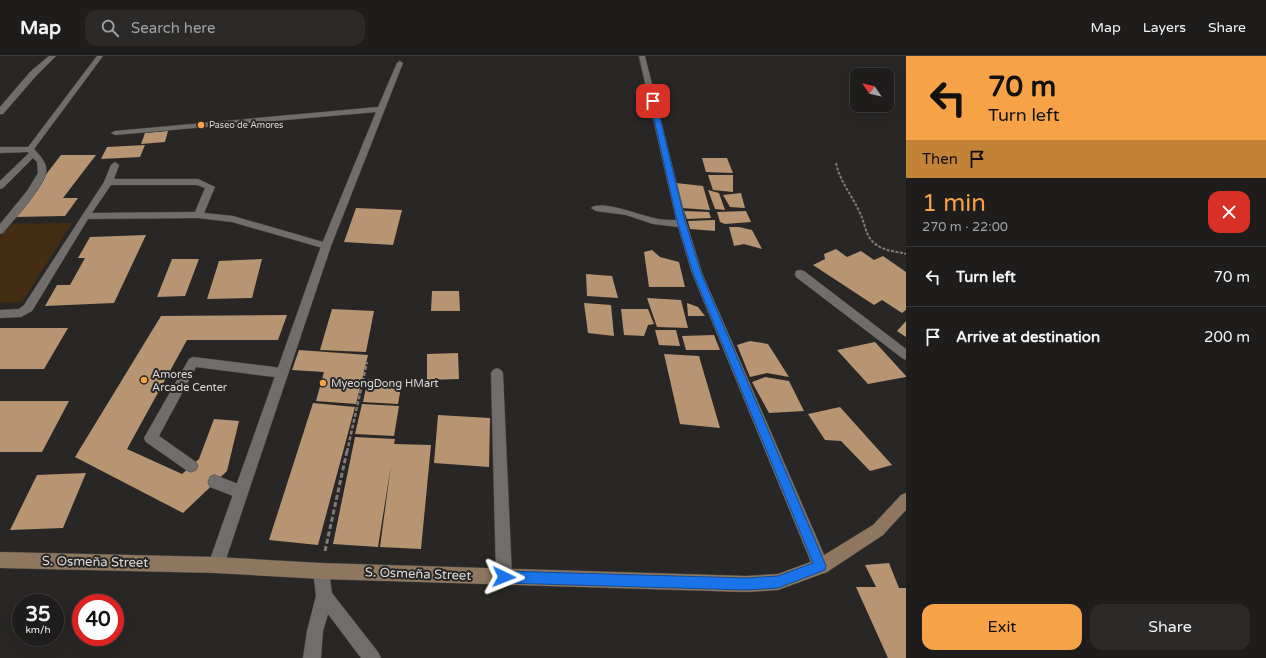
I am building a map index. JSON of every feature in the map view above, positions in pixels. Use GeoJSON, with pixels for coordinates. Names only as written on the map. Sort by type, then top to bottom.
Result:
{"type":"FeatureCollection","features":[{"type":"Feature","properties":{"kind":"street"},"geometry":{"type":"LineString","coordinates":[[0,112],[33,74],[53,56]]}},
{"type":"Feature","properties":{"kind":"street"},"geometry":{"type":"LineString","coordinates":[[0,186],[32,151],[100,56]]}},
{"type":"Feature","properties":{"kind":"street"},"geometry":{"type":"LineString","coordinates":[[642,56],[682,224],[697,273],[820,566]]}},
{"type":"Feature","properties":{"kind":"street"},"geometry":{"type":"LineString","coordinates":[[216,565],[326,246],[400,63]]}},
{"type":"Feature","properties":{"kind":"street"},"geometry":{"type":"LineString","coordinates":[[115,133],[381,110]]}},
{"type":"Feature","properties":{"kind":"street"},"geometry":{"type":"LineString","coordinates":[[0,150],[32,151],[41,162],[42,173],[31,192],[4,218],[0,231]]}},
{"type":"Feature","properties":{"kind":"street"},"geometry":{"type":"LineString","coordinates":[[0,314],[21,312],[28,308],[108,182],[116,165]]}},
{"type":"Feature","properties":{"kind":"street"},"geometry":{"type":"LineString","coordinates":[[108,182],[198,182],[209,186],[210,187],[198,216]]}},
{"type":"Feature","properties":{"kind":"street"},"geometry":{"type":"LineString","coordinates":[[596,208],[628,212],[653,221],[682,224]]}},
{"type":"Feature","properties":{"kind":"street"},"geometry":{"type":"LineString","coordinates":[[85,216],[198,216],[243,221],[326,246]]}},
{"type":"Feature","properties":{"kind":"street"},"geometry":{"type":"LineString","coordinates":[[800,274],[906,355]]}},
{"type":"Feature","properties":{"kind":"street"},"geometry":{"type":"LineString","coordinates":[[191,466],[151,438],[193,362],[282,373]]}},
{"type":"Feature","properties":{"kind":"street"},"geometry":{"type":"LineString","coordinates":[[497,373],[504,577]]}},
{"type":"Feature","properties":{"kind":"street"},"geometry":{"type":"LineString","coordinates":[[215,482],[241,492]]}},
{"type":"Feature","properties":{"kind":"street","name":"S. Osmeña Street"},"geometry":{"type":"LineString","coordinates":[[0,560],[216,565],[321,571],[746,584],[778,582],[820,566],[878,530],[906,500]]}},
{"type":"Feature","properties":{"kind":"street"},"geometry":{"type":"LineString","coordinates":[[312,658],[315,631],[324,596],[321,571]]}},
{"type":"Feature","properties":{"kind":"street"},"geometry":{"type":"LineString","coordinates":[[324,596],[372,658]]}},
{"type":"Feature","properties":{"kind":"path"},"geometry":{"type":"LineString","coordinates":[[836,163],[838,172],[860,213],[866,231],[872,241],[886,249],[906,254]]}},
{"type":"Feature","properties":{"kind":"path"},"geometry":{"type":"LineString","coordinates":[[321,571],[367,362]]}},
{"type":"Feature","properties":{"kind":"shaded area"},"geometry":{"type":"Polygon","coordinates":[[[72,223],[22,302],[0,303],[0,237],[10,224],[72,223]]]}},
{"type":"Feature","properties":{"kind":"building"},"geometry":{"type":"Polygon","coordinates":[[[168,131],[165,142],[141,144],[145,133],[168,131]]]}},
{"type":"Feature","properties":{"kind":"building"},"geometry":{"type":"Polygon","coordinates":[[[145,145],[140,157],[101,159],[107,147],[145,145]]]}},
{"type":"Feature","properties":{"kind":"building"},"geometry":{"type":"Polygon","coordinates":[[[61,155],[96,155],[63,198],[78,198],[65,216],[13,217],[61,155]]]}},
{"type":"Feature","properties":{"kind":"building"},"geometry":{"type":"Polygon","coordinates":[[[702,158],[727,158],[733,173],[706,172],[702,158]]]}},
{"type":"Feature","properties":{"kind":"building"},"geometry":{"type":"Polygon","coordinates":[[[708,175],[733,175],[733,192],[713,190],[708,175]]]}},
{"type":"Feature","properties":{"kind":"building"},"geometry":{"type":"Polygon","coordinates":[[[676,183],[703,186],[710,210],[682,208],[676,183]]]}},
{"type":"Feature","properties":{"kind":"building"},"geometry":{"type":"Polygon","coordinates":[[[708,190],[719,193],[725,210],[715,209],[708,190]]]}},
{"type":"Feature","properties":{"kind":"building"},"geometry":{"type":"Polygon","coordinates":[[[741,193],[745,208],[730,207],[723,195],[741,193]]]}},
{"type":"Feature","properties":{"kind":"building"},"geometry":{"type":"Polygon","coordinates":[[[356,208],[402,210],[393,245],[344,242],[356,208]]]}},
{"type":"Feature","properties":{"kind":"building"},"geometry":{"type":"Polygon","coordinates":[[[684,211],[709,212],[711,218],[687,219],[684,211]]]}},
{"type":"Feature","properties":{"kind":"building"},"geometry":{"type":"Polygon","coordinates":[[[746,211],[751,222],[725,224],[720,222],[717,212],[746,211]]]}},
{"type":"Feature","properties":{"kind":"building"},"geometry":{"type":"Polygon","coordinates":[[[715,220],[715,231],[690,229],[688,221],[715,220]]]}},
{"type":"Feature","properties":{"kind":"building"},"geometry":{"type":"Polygon","coordinates":[[[729,227],[739,227],[752,230],[762,249],[744,244],[734,246],[729,227]]]}},
{"type":"Feature","properties":{"kind":"building"},"geometry":{"type":"Polygon","coordinates":[[[146,235],[114,303],[45,306],[57,285],[70,285],[85,258],[78,258],[90,237],[146,235]]]}},
{"type":"Feature","properties":{"kind":"building"},"geometry":{"type":"Polygon","coordinates":[[[836,249],[847,257],[861,251],[874,260],[883,256],[906,272],[906,310],[902,313],[882,300],[874,305],[813,265],[825,259],[824,254],[836,249]]]}},
{"type":"Feature","properties":{"kind":"building"},"geometry":{"type":"Polygon","coordinates":[[[652,250],[660,257],[679,262],[685,287],[649,287],[644,252],[652,250]]]}},
{"type":"Feature","properties":{"kind":"building"},"geometry":{"type":"Polygon","coordinates":[[[172,259],[199,259],[185,296],[157,297],[172,259]]]}},
{"type":"Feature","properties":{"kind":"building"},"geometry":{"type":"Polygon","coordinates":[[[262,259],[252,298],[207,299],[219,261],[262,259]]]}},
{"type":"Feature","properties":{"kind":"building"},"geometry":{"type":"Polygon","coordinates":[[[586,274],[612,276],[618,298],[587,296],[586,274]]]}},
{"type":"Feature","properties":{"kind":"building"},"geometry":{"type":"Polygon","coordinates":[[[432,291],[459,291],[460,311],[431,311],[432,291]]]}},
{"type":"Feature","properties":{"kind":"building"},"geometry":{"type":"Polygon","coordinates":[[[647,298],[681,300],[688,328],[657,327],[647,298]]]}},
{"type":"Feature","properties":{"kind":"building"},"geometry":{"type":"Polygon","coordinates":[[[584,303],[611,305],[614,336],[588,333],[584,303]]]}},
{"type":"Feature","properties":{"kind":"building"},"geometry":{"type":"Polygon","coordinates":[[[687,303],[698,307],[705,316],[688,316],[687,303]]]}},
{"type":"Feature","properties":{"kind":"building"},"geometry":{"type":"Polygon","coordinates":[[[332,309],[374,311],[366,352],[320,350],[332,309]]]}},
{"type":"Feature","properties":{"kind":"building"},"geometry":{"type":"Polygon","coordinates":[[[621,309],[648,309],[654,324],[648,325],[644,336],[624,335],[621,309]]]}},
{"type":"Feature","properties":{"kind":"building","name":"Amores Arcade Center"},"geometry":{"type":"Polygon","coordinates":[[[287,315],[278,340],[187,340],[127,449],[182,474],[199,459],[214,419],[239,421],[227,471],[183,513],[75,457],[161,316],[287,315]]]}},
{"type":"Feature","properties":{"kind":"building"},"geometry":{"type":"Polygon","coordinates":[[[906,321],[906,337],[897,331],[906,321]]]}},
{"type":"Feature","properties":{"kind":"building"},"geometry":{"type":"Polygon","coordinates":[[[0,328],[68,328],[44,369],[0,369],[0,328]]]}},
{"type":"Feature","properties":{"kind":"building"},"geometry":{"type":"Polygon","coordinates":[[[655,330],[676,330],[680,346],[659,345],[655,330]]]}},
{"type":"Feature","properties":{"kind":"building"},"geometry":{"type":"Polygon","coordinates":[[[714,335],[720,350],[686,350],[682,336],[714,335]]]}},
{"type":"Feature","properties":{"kind":"building"},"geometry":{"type":"Polygon","coordinates":[[[750,341],[768,344],[789,377],[767,373],[750,377],[737,345],[750,341]]]}},
{"type":"Feature","properties":{"kind":"building"},"geometry":{"type":"Polygon","coordinates":[[[875,342],[906,377],[868,384],[837,350],[875,342]]]}},
{"type":"Feature","properties":{"kind":"building"},"geometry":{"type":"Polygon","coordinates":[[[299,350],[368,355],[356,404],[316,401],[324,372],[292,370],[299,350]]]}},
{"type":"Feature","properties":{"kind":"building"},"geometry":{"type":"Polygon","coordinates":[[[458,353],[459,379],[427,380],[427,354],[458,353]]]}},
{"type":"Feature","properties":{"kind":"building"},"geometry":{"type":"Polygon","coordinates":[[[664,354],[699,356],[720,428],[680,424],[664,354]]]}},
{"type":"Feature","properties":{"kind":"building"},"geometry":{"type":"Polygon","coordinates":[[[765,377],[789,381],[804,411],[769,413],[752,382],[765,377]]]}},
{"type":"Feature","properties":{"kind":"building"},"geometry":{"type":"Polygon","coordinates":[[[368,379],[402,381],[398,404],[363,402],[368,379]]]}},
{"type":"Feature","properties":{"kind":"building"},"geometry":{"type":"Polygon","coordinates":[[[0,401],[69,401],[42,452],[0,452],[0,401]]]}},
{"type":"Feature","properties":{"kind":"building"},"geometry":{"type":"Polygon","coordinates":[[[313,403],[355,407],[318,545],[269,540],[313,403]]]}},
{"type":"Feature","properties":{"kind":"building"},"geometry":{"type":"Polygon","coordinates":[[[362,404],[399,406],[394,436],[355,434],[362,404]]]}},
{"type":"Feature","properties":{"kind":"building"},"geometry":{"type":"Polygon","coordinates":[[[840,407],[892,465],[870,471],[841,441],[825,440],[808,414],[840,407]]]}},
{"type":"Feature","properties":{"kind":"building"},"geometry":{"type":"Polygon","coordinates":[[[438,415],[490,418],[489,467],[434,463],[438,415]]]}},
{"type":"Feature","properties":{"kind":"building"},"geometry":{"type":"Polygon","coordinates":[[[355,437],[395,439],[394,444],[431,445],[421,549],[380,547],[391,465],[378,547],[333,544],[355,437]]]}},
{"type":"Feature","properties":{"kind":"building"},"geometry":{"type":"Polygon","coordinates":[[[86,473],[63,528],[10,530],[37,475],[86,473]]]}},
{"type":"Feature","properties":{"kind":"building"},"geometry":{"type":"Polygon","coordinates":[[[889,563],[899,588],[906,588],[906,658],[888,658],[856,587],[876,587],[865,565],[889,563]]]}},
{"type":"Feature","properties":{"kind":"place","name":"Paseo de Amores"},"geometry":{"type":"Point","coordinates":[201,125]}},
{"type":"Feature","properties":{"kind":"place","name":"Amores Arcade Center"},"geometry":{"type":"Point","coordinates":[144,380]}},
{"type":"Feature","properties":{"kind":"place","name":"MyeongDong HMart"},"geometry":{"type":"Point","coordinates":[323,383]}},
{"type":"Feature","properties":{"kind":"route"},"geometry":{"type":"LineString","coordinates":[[504,577],[746,584],[778,582],[820,566],[697,273],[681,221],[653,101]]}}]}
